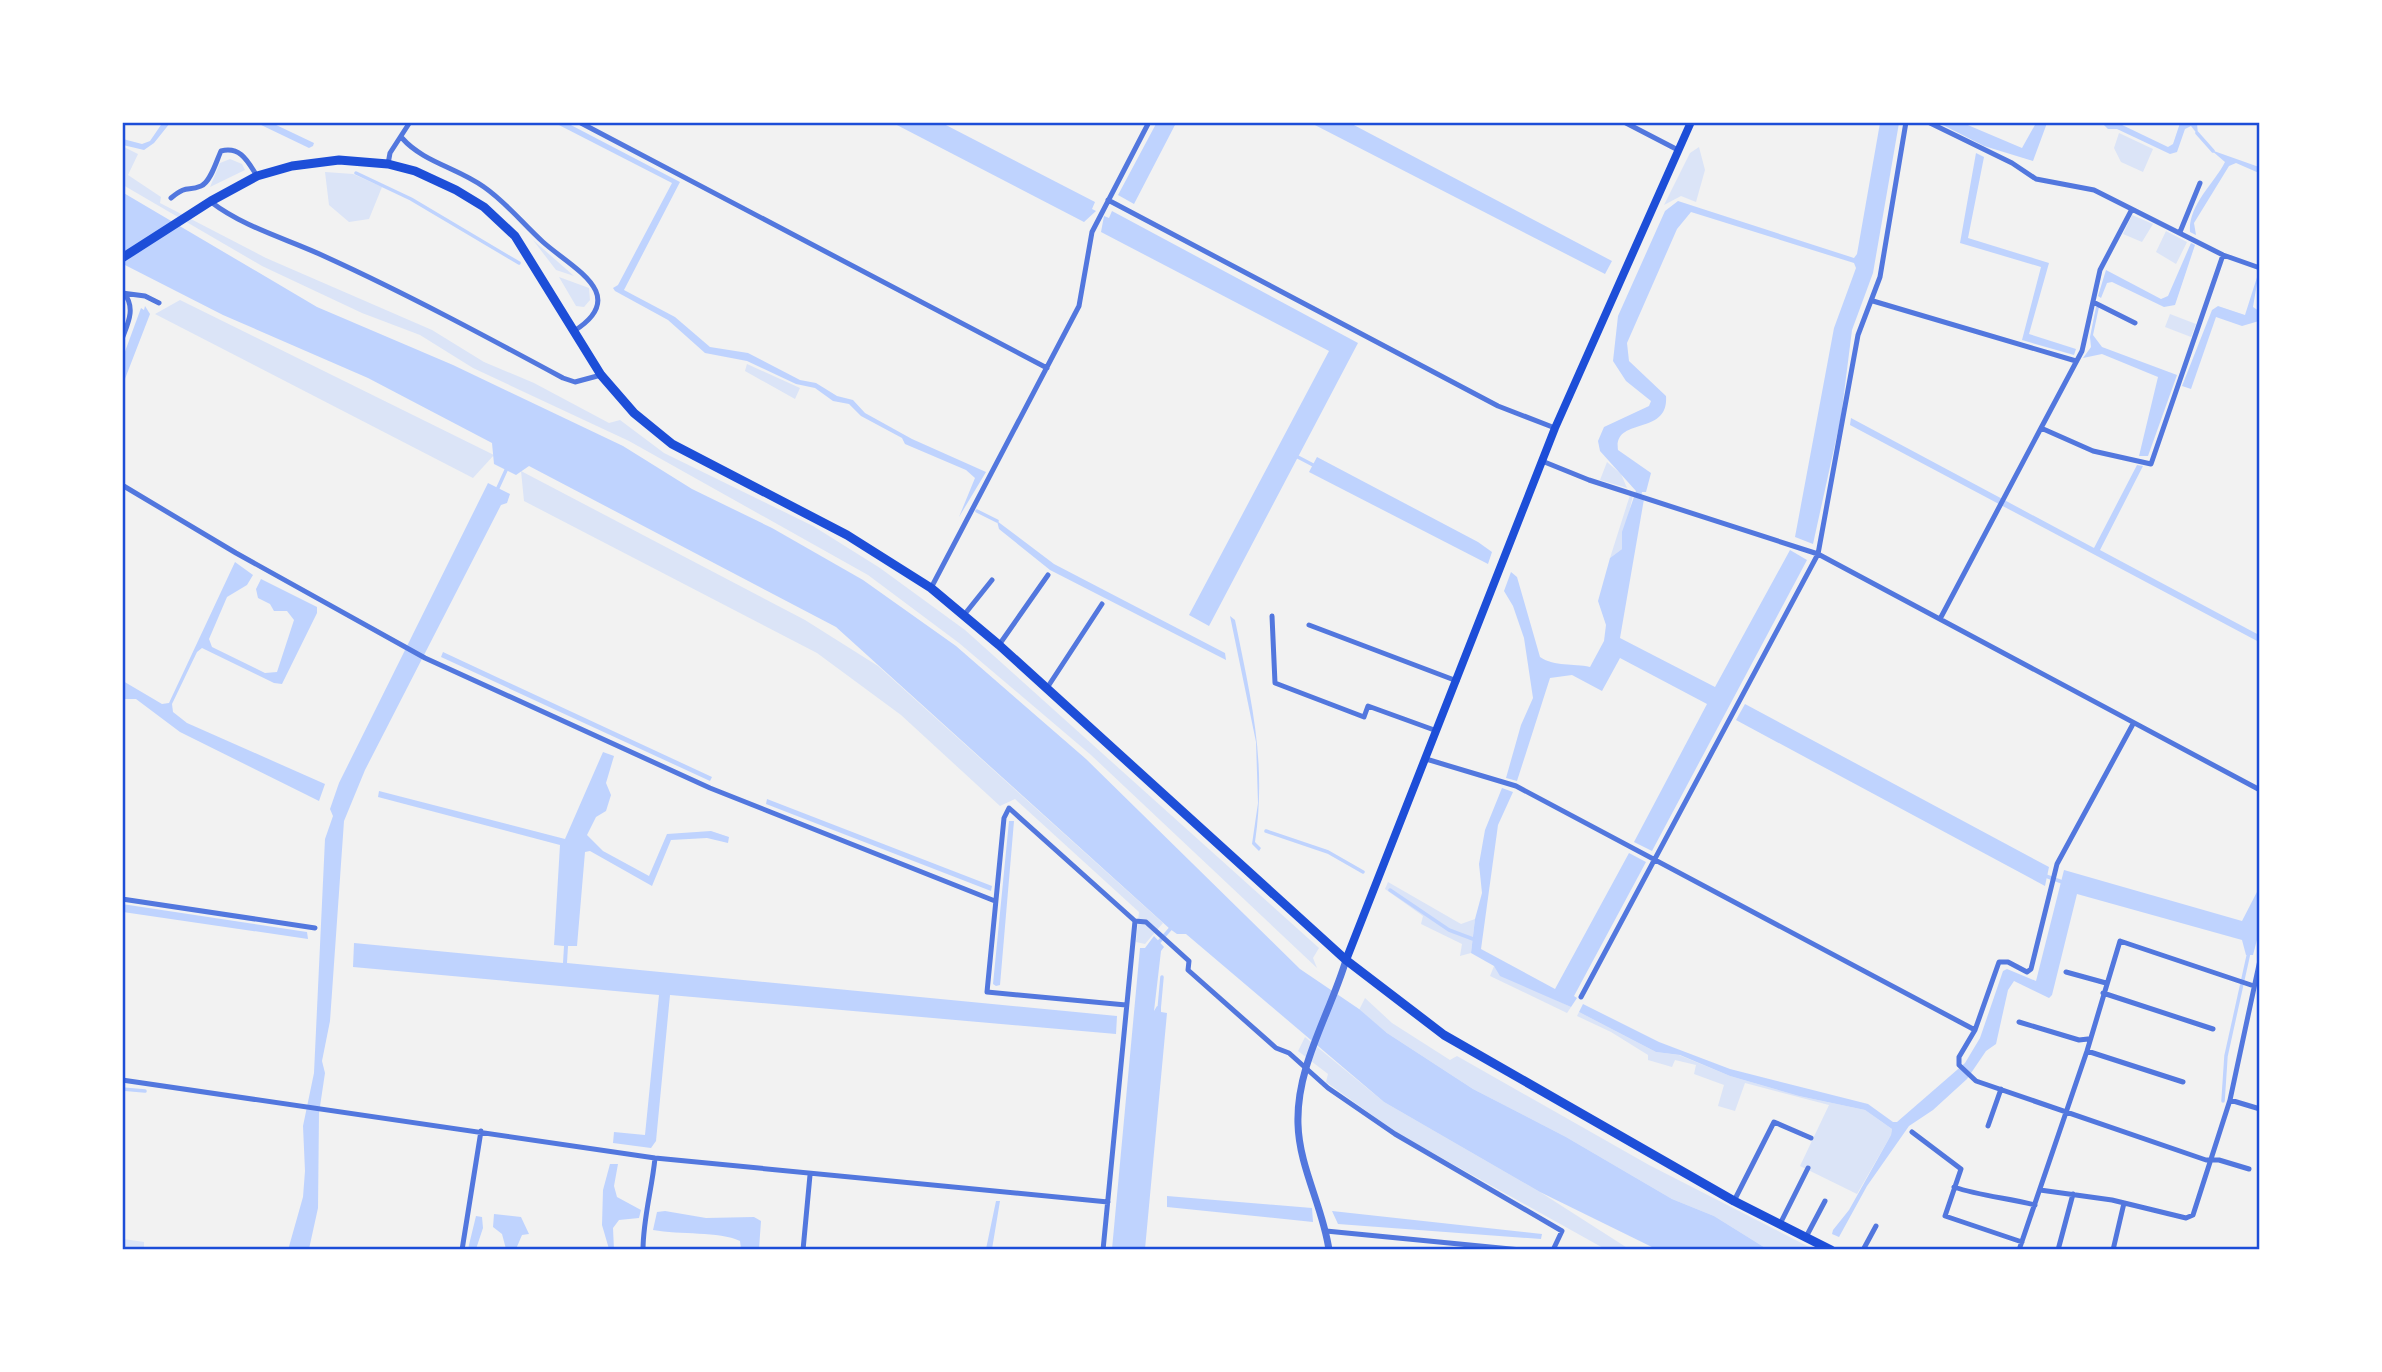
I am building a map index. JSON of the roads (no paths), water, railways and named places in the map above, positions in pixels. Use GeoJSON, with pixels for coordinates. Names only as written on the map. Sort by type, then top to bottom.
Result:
{"type":"FeatureCollection","features":[{"type":"Feature","properties":{"kind":"main road"},"geometry":{"type":"LineString","coordinates":[[1346,960],[1555,428],[1691,122]]}},
{"type":"Feature","properties":{"kind":"main road"},"geometry":{"type":"LineString","coordinates":[[122,258],[211,201],[257,176],[292,166],[339,160],[388,164],[415,171],[456,190],[484,207],[515,236],[601,374],[634,413],[672,444],[847,536],[931,587],[1047,688],[1346,960],[1444,1035],[1734,1200],[1831,1250]]}},
{"type":"Feature","properties":{"kind":"street"},"geometry":{"type":"LineString","coordinates":[[388,164],[390,153],[410,122]]}},
{"type":"Feature","properties":{"kind":"street"},"geometry":{"type":"LineString","coordinates":[[579,122],[1046,368]]}},
{"type":"Feature","properties":{"kind":"street"},"geometry":{"type":"LineString","coordinates":[[931,587],[1079,306],[1096,223],[1149,122]]}},
{"type":"Feature","properties":{"kind":"street"},"geometry":{"type":"LineString","coordinates":[[1625,122],[1678,150]]}},
{"type":"Feature","properties":{"kind":"street"},"geometry":{"type":"LineString","coordinates":[[1581,997],[1818,554],[1858,335],[1873,301],[1906,122]]}},
{"type":"Feature","properties":{"kind":"street"},"geometry":{"type":"LineString","coordinates":[[1928,122],[2036,179],[2094,190],[2131,211],[2180,232],[2223,255],[2259,268]]}},
{"type":"Feature","properties":{"kind":"street"},"geometry":{"type":"LineString","coordinates":[[402,138],[413,150],[484,186],[509,206],[541,240],[591,279],[598,293],[596,311],[587,323],[574,331]]}},
{"type":"Feature","properties":{"kind":"street"},"geometry":{"type":"LineString","coordinates":[[171,198],[185,187],[201,186],[206,182],[221,151],[228,149],[244,155],[257,176]]}},
{"type":"Feature","properties":{"kind":"street"},"geometry":{"type":"LineString","coordinates":[[2180,232],[2200,183]]}},
{"type":"Feature","properties":{"kind":"street"},"geometry":{"type":"LineString","coordinates":[[211,201],[255,227],[325,256],[432,309],[563,379],[575,383],[601,374]]}},
{"type":"Feature","properties":{"kind":"street"},"geometry":{"type":"LineString","coordinates":[[1108,201],[1498,405],[1555,428]]}},
{"type":"Feature","properties":{"kind":"street"},"geometry":{"type":"LineString","coordinates":[[1940,619],[2079,356],[2100,270],[2131,211]]}},
{"type":"Feature","properties":{"kind":"street"},"geometry":{"type":"LineString","coordinates":[[2041,428],[2093,451],[2151,464],[2223,255]]}},
{"type":"Feature","properties":{"kind":"street"},"geometry":{"type":"LineString","coordinates":[[123,293],[145,296],[159,303]]}},
{"type":"Feature","properties":{"kind":"street"},"geometry":{"type":"LineString","coordinates":[[122,339],[131,314],[130,300],[123,293]]}},
{"type":"Feature","properties":{"kind":"street"},"geometry":{"type":"LineString","coordinates":[[1873,301],[2079,356]]}},
{"type":"Feature","properties":{"kind":"street"},"geometry":{"type":"LineString","coordinates":[[2093,302],[2135,323]]}},
{"type":"Feature","properties":{"kind":"street"},"geometry":{"type":"LineString","coordinates":[[1542,461],[1589,480],[1644,495],[1818,554],[2259,790]]}},
{"type":"Feature","properties":{"kind":"street"},"geometry":{"type":"LineString","coordinates":[[122,485],[425,658],[710,789],[995,901]]}},
{"type":"Feature","properties":{"kind":"street"},"geometry":{"type":"LineString","coordinates":[[999,645],[1048,575]]}},
{"type":"Feature","properties":{"kind":"street"},"geometry":{"type":"LineString","coordinates":[[964,615],[992,580]]}},
{"type":"Feature","properties":{"kind":"street"},"geometry":{"type":"LineString","coordinates":[[1047,688],[1102,604]]}},
{"type":"Feature","properties":{"kind":"street"},"geometry":{"type":"LineString","coordinates":[[1272,616],[1275,683],[1364,717],[1368,706],[1437,731]]}},
{"type":"Feature","properties":{"kind":"street"},"geometry":{"type":"LineString","coordinates":[[1309,625],[1457,681]]}},
{"type":"Feature","properties":{"kind":"street"},"geometry":{"type":"LineString","coordinates":[[2133,724],[2054,875],[2031,969],[2027,972],[2008,962],[1999,962],[1975,1030],[1959,1057],[1959,1065],[1971,1077],[2001,1089],[2212,1160],[2249,1169]]}},
{"type":"Feature","properties":{"kind":"street"},"geometry":{"type":"LineString","coordinates":[[1426,759],[1516,786],[1975,1030]]}},
{"type":"Feature","properties":{"kind":"street"},"geometry":{"type":"LineString","coordinates":[[1126,1005],[987,992],[1004,818],[1009,808],[1135,921],[1146,922],[1189,961],[1188,970],[1276,1048],[1307,1066],[1395,1134],[1562,1231],[1553,1250]]}},
{"type":"Feature","properties":{"kind":"street"},"geometry":{"type":"LineString","coordinates":[[122,900],[315,928]]}},
{"type":"Feature","properties":{"kind":"street"},"geometry":{"type":"LineString","coordinates":[[1103,1250],[1135,921]]}},
{"type":"Feature","properties":{"kind":"street"},"geometry":{"type":"LineString","coordinates":[[2019,1250],[2087,1051],[2088,1040],[2120,941],[2239,984],[2254,986]]}},
{"type":"Feature","properties":{"kind":"street"},"geometry":{"type":"LineString","coordinates":[[1329,1250],[1298,1126],[1299,1097],[1307,1066],[1346,960]]}},
{"type":"Feature","properties":{"kind":"street"},"geometry":{"type":"LineString","coordinates":[[2040,1190],[2124,1203],[2186,1217],[2193,1215],[2230,1100],[2259,960]]}},
{"type":"Feature","properties":{"kind":"street"},"geometry":{"type":"LineString","coordinates":[[2066,972],[2106,983]]}},
{"type":"Feature","properties":{"kind":"street"},"geometry":{"type":"LineString","coordinates":[[2103,993],[2213,1030]]}},
{"type":"Feature","properties":{"kind":"street"},"geometry":{"type":"LineString","coordinates":[[2019,1021],[2079,1040],[2088,1040]]}},
{"type":"Feature","properties":{"kind":"street"},"geometry":{"type":"LineString","coordinates":[[2087,1051],[2183,1082]]}},
{"type":"Feature","properties":{"kind":"street"},"geometry":{"type":"LineString","coordinates":[[122,1080],[302,1104],[481,1131],[551,1145],[655,1158],[1108,1202]]}},
{"type":"Feature","properties":{"kind":"street"},"geometry":{"type":"LineString","coordinates":[[1988,1126],[2001,1089]]}},
{"type":"Feature","properties":{"kind":"street"},"geometry":{"type":"LineString","coordinates":[[2230,1100],[2259,1109]]}},
{"type":"Feature","properties":{"kind":"street"},"geometry":{"type":"LineString","coordinates":[[1734,1200],[1774,1122],[1811,1138]]}},
{"type":"Feature","properties":{"kind":"street"},"geometry":{"type":"LineString","coordinates":[[462,1250],[481,1131]]}},
{"type":"Feature","properties":{"kind":"street"},"geometry":{"type":"LineString","coordinates":[[1912,1132],[1961,1169],[1945,1216],[2022,1242]]}},
{"type":"Feature","properties":{"kind":"street"},"geometry":{"type":"LineString","coordinates":[[643,1250],[643,1222],[650,1205],[655,1158]]}},
{"type":"Feature","properties":{"kind":"street"},"geometry":{"type":"LineString","coordinates":[[1780,1224],[1808,1168]]}},
{"type":"Feature","properties":{"kind":"street"},"geometry":{"type":"LineString","coordinates":[[803,1250],[810,1175]]}},
{"type":"Feature","properties":{"kind":"street"},"geometry":{"type":"LineString","coordinates":[[1954,1187],[1975,1194],[2000,1196],[2035,1205]]}},
{"type":"Feature","properties":{"kind":"street"},"geometry":{"type":"LineString","coordinates":[[2058,1250],[2073,1194]]}},
{"type":"Feature","properties":{"kind":"street"},"geometry":{"type":"LineString","coordinates":[[1806,1237],[1825,1201]]}},
{"type":"Feature","properties":{"kind":"street"},"geometry":{"type":"LineString","coordinates":[[2113,1250],[2124,1203]]}},
{"type":"Feature","properties":{"kind":"street"},"geometry":{"type":"LineString","coordinates":[[1863,1250],[1876,1226]]}},
{"type":"Feature","properties":{"kind":"street"},"geometry":{"type":"LineString","coordinates":[[1326,1231],[1521,1250]]}},
{"type":"Feature","properties":{"kind":"water"},"geometry":{"type":"Polygon","coordinates":[[[163,122],[170,123],[154,143],[144,150],[123,145],[123,139],[142,144],[150,141],[163,122]]]}},
{"type":"Feature","properties":{"kind":"water"},"geometry":{"type":"Polygon","coordinates":[[[1157,122],[1176,123],[1134,204],[1118,195],[1157,122]]]}},
{"type":"Feature","properties":{"kind":"water"},"geometry":{"type":"Polygon","coordinates":[[[257,123],[272,123],[314,143],[313,146],[309,148],[257,123]]]}},
{"type":"Feature","properties":{"kind":"water"},"geometry":{"type":"Polygon","coordinates":[[[555,123],[567,123],[680,182],[624,290],[675,317],[710,347],[748,353],[800,380],[816,383],[837,396],[853,400],[865,413],[912,439],[986,472],[959,517],[975,478],[966,470],[905,444],[902,438],[861,416],[849,404],[833,401],[815,388],[796,384],[747,361],[705,353],[668,320],[615,291],[613,288],[618,285],[672,183],[555,123]]]}},
{"type":"Feature","properties":{"kind":"water"},"geometry":{"type":"Polygon","coordinates":[[[893,123],[942,123],[1095,202],[1092,209],[1096,211],[1084,222],[893,123]]]}},
{"type":"Feature","properties":{"kind":"water"},"geometry":{"type":"Polygon","coordinates":[[[1311,123],[1350,123],[1612,261],[1605,274],[1311,123]]]}},
{"type":"Feature","properties":{"kind":"water"},"geometry":{"type":"Polygon","coordinates":[[[1880,123],[1899,123],[1873,273],[1852,330],[1841,417],[1813,544],[1795,537],[1834,328],[1856,268],[1854,263],[1691,212],[1677,229],[1627,343],[1629,361],[1666,396],[1665,409],[1659,417],[1624,433],[1619,440],[1618,450],[1651,473],[1646,492],[1642,492],[1641,497],[1644,499],[1620,638],[1715,687],[1790,550],[1807,560],[1652,851],[1634,842],[1707,704],[1620,658],[1602,691],[1572,675],[1550,678],[1517,781],[1506,778],[1521,725],[1533,698],[1524,638],[1513,606],[1504,591],[1511,572],[1517,577],[1540,657],[1558,664],[1590,667],[1604,641],[1606,625],[1598,601],[1610,558],[1622,549],[1622,532],[1636,491],[1600,451],[1598,441],[1604,427],[1649,406],[1651,401],[1626,381],[1613,361],[1618,316],[1665,211],[1678,201],[1854,258],[1857,254],[1880,123]]]}},
{"type":"Feature","properties":{"kind":"water"},"geometry":{"type":"Polygon","coordinates":[[[1939,123],[1963,123],[2022,148],[2036,123],[2047,123],[2033,161],[1984,146],[1939,123]]]}},
{"type":"Feature","properties":{"kind":"water"},"geometry":{"type":"Polygon","coordinates":[[[2102,123],[2118,123],[2168,147],[2173,144],[2180,123],[2197,123],[2198,135],[2191,126],[2185,129],[2177,152],[2170,154],[2117,129],[2108,129],[2102,123]]]}},
{"type":"Feature","properties":{"kind":"water"},"geometry":{"type":"Polygon","coordinates":[[[2211,150],[2259,167],[2259,173],[2236,163],[2229,166],[2194,223],[2196,235],[2190,232],[2193,213],[2225,162],[2211,150]]]}},
{"type":"Feature","properties":{"kind":"water"},"geometry":{"type":"Polygon","coordinates":[[[1976,153],[1984,157],[1968,238],[2049,263],[2029,334],[2076,349],[2074,355],[2022,340],[2041,267],[1960,243],[1976,153]]]}},
{"type":"Feature","properties":{"kind":"water"},"geometry":{"type":"Polygon","coordinates":[[[122,192],[317,307],[453,365],[623,446],[692,489],[772,528],[863,580],[956,646],[1086,759],[1300,969],[1359,1009],[1387,1033],[1473,1089],[1566,1137],[1672,1199],[1714,1216],[1767,1249],[1656,1249],[1540,1192],[1384,1102],[1186,934],[1177,934],[1170,929],[836,627],[529,466],[516,475],[494,464],[492,443],[368,378],[223,315],[123,264],[122,192]]]}},
{"type":"Feature","properties":{"kind":"water"},"geometry":{"type":"Polygon","coordinates":[[[1112,211],[1358,343],[1209,626],[1189,615],[1329,351],[1101,232],[1104,216],[1109,218],[1112,211]]]}},
{"type":"Feature","properties":{"kind":"water"},"geometry":{"type":"Polygon","coordinates":[[[2191,243],[2195,245],[2175,305],[2164,307],[2112,282],[2107,283],[2101,298],[2098,296],[2106,270],[2161,299],[2168,296],[2191,243]]]}},
{"type":"Feature","properties":{"kind":"water"},"geometry":{"type":"Polygon","coordinates":[[[2259,271],[2253,307],[2259,311],[2259,321],[2242,326],[2216,317],[2191,389],[2182,386],[2212,310],[2218,306],[2245,315],[2259,271]]]}},
{"type":"Feature","properties":{"kind":"water"},"geometry":{"type":"Polygon","coordinates":[[[145,306],[150,314],[123,384],[123,357],[141,308],[144,310],[145,306]]]}},
{"type":"Feature","properties":{"kind":"water"},"geometry":{"type":"Polygon","coordinates":[[[2096,307],[2099,307],[2093,335],[2102,347],[2177,375],[2148,456],[2139,456],[2158,377],[2102,354],[2083,358],[2091,347],[2090,337],[2096,307]]]}},
{"type":"Feature","properties":{"kind":"water"},"geometry":{"type":"Polygon","coordinates":[[[1851,418],[2094,548],[2137,465],[2143,466],[2100,550],[2259,635],[2259,642],[1850,425],[1851,418]]]}},
{"type":"Feature","properties":{"kind":"water"},"geometry":{"type":"Polygon","coordinates":[[[1317,457],[1478,542],[1492,552],[1488,564],[1309,472],[1317,457]]]}},
{"type":"Feature","properties":{"kind":"water"},"geometry":{"type":"Polygon","coordinates":[[[488,483],[510,494],[507,503],[501,505],[365,770],[344,821],[330,1021],[322,1061],[325,1073],[319,1113],[318,1208],[309,1249],[288,1250],[303,1197],[303,1126],[314,1073],[325,839],[333,816],[330,809],[339,783],[488,483]]]}},
{"type":"Feature","properties":{"kind":"water"},"geometry":{"type":"Polygon","coordinates":[[[997,521],[1054,564],[1225,653],[1226,660],[1050,570],[999,529],[997,521]]]}},
{"type":"Feature","properties":{"kind":"water"},"geometry":{"type":"Polygon","coordinates":[[[235,562],[253,575],[247,585],[227,597],[209,639],[212,647],[265,673],[277,672],[294,620],[287,611],[274,611],[270,604],[258,598],[256,589],[261,579],[317,607],[317,613],[282,684],[274,683],[202,648],[197,652],[172,704],[173,712],[187,723],[325,784],[319,801],[180,732],[136,699],[123,699],[123,681],[162,704],[169,703],[235,562]]]}},
{"type":"Feature","properties":{"kind":"water"},"geometry":{"type":"Polygon","coordinates":[[[1230,616],[1235,620],[1255,731],[1258,757],[1259,785],[1258,813],[1255,842],[1261,848],[1259,851],[1252,844],[1258,803],[1256,742],[1230,616]]]}},
{"type":"Feature","properties":{"kind":"water"},"geometry":{"type":"Polygon","coordinates":[[[443,652],[712,777],[710,781],[441,657],[443,652]]]}},
{"type":"Feature","properties":{"kind":"water"},"geometry":{"type":"Polygon","coordinates":[[[1745,704],[2049,867],[2045,886],[1736,720],[1745,704]]]}},
{"type":"Feature","properties":{"kind":"water"},"geometry":{"type":"Polygon","coordinates":[[[603,752],[614,756],[606,783],[611,795],[606,811],[596,817],[587,835],[603,851],[649,876],[667,834],[711,831],[729,837],[728,843],[707,838],[671,840],[652,886],[590,851],[585,852],[577,946],[568,946],[567,963],[1117,1016],[1116,1034],[670,995],[656,1141],[651,1148],[613,1143],[614,1132],[645,1135],[659,995],[353,967],[354,943],[563,963],[564,946],[554,945],[560,845],[378,797],[379,791],[565,839],[603,752]]]}},
{"type":"Feature","properties":{"kind":"water"},"geometry":{"type":"Polygon","coordinates":[[[1502,788],[1513,792],[1498,825],[1481,949],[1555,989],[1629,853],[1646,862],[1574,996],[1577,998],[1571,1007],[1500,976],[1494,966],[1471,953],[1475,919],[1482,893],[1479,864],[1485,830],[1502,788]]]}},
{"type":"Feature","properties":{"kind":"water"},"geometry":{"type":"Polygon","coordinates":[[[767,799],[992,886],[991,891],[766,804],[767,799]]]}},
{"type":"Feature","properties":{"kind":"water"},"geometry":{"type":"Polygon","coordinates":[[[1009,821],[1014,821],[1000,985],[996,986],[993,984],[1009,821]]]}},
{"type":"Feature","properties":{"kind":"water"},"geometry":{"type":"Polygon","coordinates":[[[2064,870],[2242,921],[2259,888],[2259,932],[2253,955],[2246,955],[2242,940],[2077,894],[2052,995],[2049,998],[2014,981],[2008,990],[1996,1044],[1986,1051],[1967,1079],[1933,1110],[1909,1126],[1867,1186],[1839,1237],[1832,1234],[1833,1230],[1849,1210],[1892,1129],[1865,1110],[1799,1096],[1730,1076],[1680,1055],[1656,1052],[1579,1012],[1583,1004],[1659,1042],[1730,1069],[1868,1104],[1893,1122],[1897,1122],[1965,1063],[1980,1038],[2003,971],[2007,969],[2036,981],[2064,870]]]}},
{"type":"Feature","properties":{"kind":"water"},"geometry":{"type":"Polygon","coordinates":[[[122,904],[307,932],[308,939],[123,912],[122,904]]]}},
{"type":"Feature","properties":{"kind":"water"},"geometry":{"type":"Polygon","coordinates":[[[1154,936],[1164,947],[1161,951],[1154,1011],[1157,1006],[1161,1007],[1161,1012],[1167,1013],[1145,1249],[1112,1249],[1140,948],[1145,948],[1154,936]]]}},
{"type":"Feature","properties":{"kind":"water"},"geometry":{"type":"Polygon","coordinates":[[[610,1164],[618,1164],[614,1186],[617,1197],[641,1210],[639,1218],[619,1220],[613,1228],[614,1250],[609,1249],[602,1225],[603,1190],[610,1164]]]}},
{"type":"Feature","properties":{"kind":"water"},"geometry":{"type":"Polygon","coordinates":[[[1167,1196],[1312,1208],[1313,1222],[1167,1207],[1167,1196]]]}},
{"type":"Feature","properties":{"kind":"water"},"geometry":{"type":"Polygon","coordinates":[[[996,1201],[1000,1201],[992,1249],[986,1249],[996,1201]]]}},
{"type":"Feature","properties":{"kind":"water"},"geometry":{"type":"Polygon","coordinates":[[[1332,1211],[1542,1234],[1541,1239],[1338,1224],[1332,1211]]]}},
{"type":"Feature","properties":{"kind":"water"},"geometry":{"type":"Polygon","coordinates":[[[657,1212],[706,1218],[754,1217],[761,1221],[759,1249],[741,1249],[740,1241],[721,1236],[653,1230],[657,1212]]]}},
{"type":"Feature","properties":{"kind":"water"},"geometry":{"type":"Polygon","coordinates":[[[494,1214],[521,1217],[529,1234],[522,1235],[516,1249],[506,1249],[502,1234],[493,1227],[494,1214]]]}},
{"type":"Feature","properties":{"kind":"water"},"geometry":{"type":"Polygon","coordinates":[[[476,1216],[482,1217],[483,1228],[476,1249],[468,1249],[476,1216]]]}},
{"type":"Feature","properties":{"kind":"waterway"},"geometry":{"type":"LineString","coordinates":[[2197,133],[2213,151]]}},
{"type":"Feature","properties":{"kind":"waterway"},"geometry":{"type":"LineString","coordinates":[[356,173],[411,199],[519,263]]}},
{"type":"Feature","properties":{"kind":"waterway"},"geometry":{"type":"LineString","coordinates":[[1294,455],[1315,466]]}},
{"type":"Feature","properties":{"kind":"waterway"},"geometry":{"type":"LineString","coordinates":[[497,490],[507,468]]}},
{"type":"Feature","properties":{"kind":"waterway"},"geometry":{"type":"LineString","coordinates":[[977,511],[997,521]]}},
{"type":"Feature","properties":{"kind":"waterway"},"geometry":{"type":"LineString","coordinates":[[1266,831],[1328,852],[1363,872]]}},
{"type":"Feature","properties":{"kind":"waterway"},"geometry":{"type":"LineString","coordinates":[[2043,875],[2065,883]]}},
{"type":"Feature","properties":{"kind":"waterway"},"geometry":{"type":"LineString","coordinates":[[1390,890],[1449,930],[1473,939]]}},
{"type":"Feature","properties":{"kind":"waterway"},"geometry":{"type":"LineString","coordinates":[[1158,943],[1171,928]]}},
{"type":"Feature","properties":{"kind":"waterway"},"geometry":{"type":"LineString","coordinates":[[2223,1101],[2226,1056],[2249,952]]}},
{"type":"Feature","properties":{"kind":"waterway"},"geometry":{"type":"LineString","coordinates":[[1159,1010],[1162,977]]}},
{"type":"Feature","properties":{"kind":"waterway"},"geometry":{"type":"LineString","coordinates":[[122,1089],[145,1091]]}}]}
